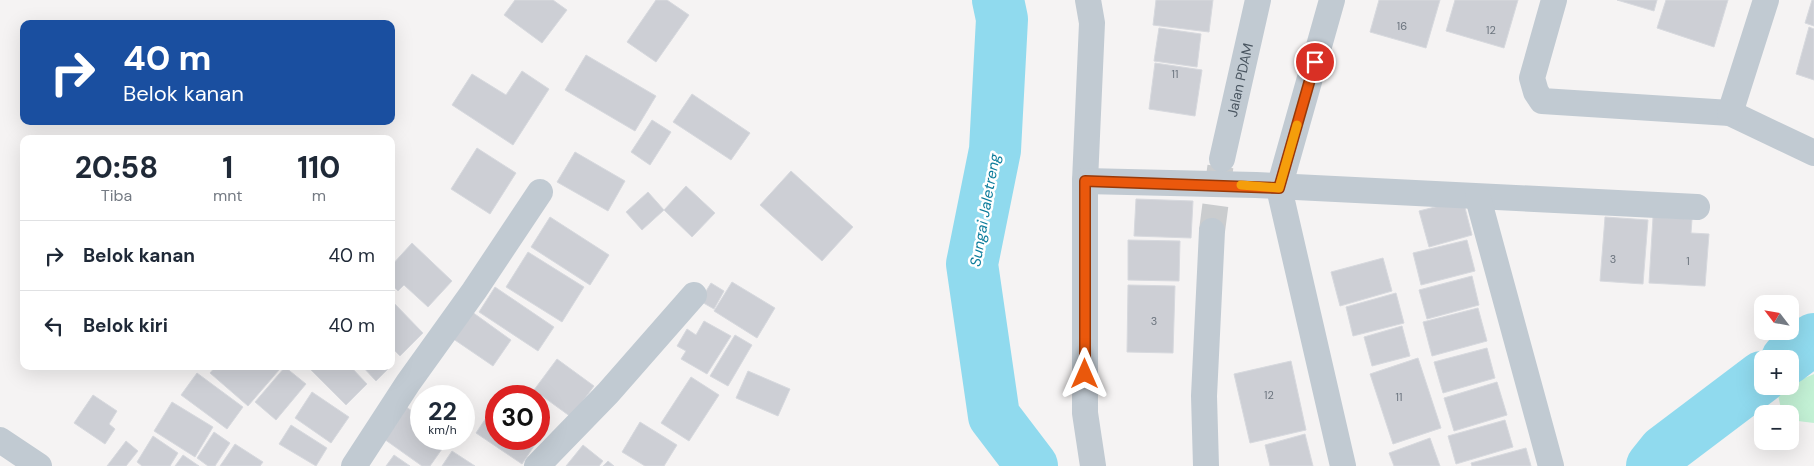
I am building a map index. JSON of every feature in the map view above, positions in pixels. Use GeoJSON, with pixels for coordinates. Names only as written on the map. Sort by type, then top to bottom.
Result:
{"type":"FeatureCollection","features":[{"type":"Feature","properties":{"kind":"street"},"geometry":{"type":"LineString","coordinates":[[1088,0],[1092,22],[1085,181],[1085,412],[1093,466]]}},
{"type":"Feature","properties":{"kind":"street","name":"Jalan PDAM"},"geometry":{"type":"LineString","coordinates":[[1222,159],[1258,0]]}},
{"type":"Feature","properties":{"kind":"street"},"geometry":{"type":"LineString","coordinates":[[1332,0],[1267,186],[1343,466]]}},
{"type":"Feature","properties":{"kind":"street"},"geometry":{"type":"LineString","coordinates":[[1554,0],[1532,78],[1536,92],[1542,102],[1730,113],[1814,153]]}},
{"type":"Feature","properties":{"kind":"street"},"geometry":{"type":"LineString","coordinates":[[1730,113],[1766,0]]}},
{"type":"Feature","properties":{"kind":"street"},"geometry":{"type":"LineString","coordinates":[[1085,181],[1267,186],[1478,198],[1697,207]]}},
{"type":"Feature","properties":{"kind":"street"},"geometry":{"type":"LineString","coordinates":[[354,466],[408,383],[474,291],[540,192]]}},
{"type":"Feature","properties":{"kind":"street"},"geometry":{"type":"LineString","coordinates":[[1478,198],[1551,466]]}},
{"type":"Feature","properties":{"kind":"street"},"geometry":{"type":"LineString","coordinates":[[1206,466],[1204,396],[1212,231]]}},
{"type":"Feature","properties":{"kind":"street"},"geometry":{"type":"LineString","coordinates":[[537,466],[608,393],[694,295]]}},
{"type":"Feature","properties":{"kind":"street"},"geometry":{"type":"LineString","coordinates":[[0,440],[39,466]]}},
{"type":"Feature","properties":{"kind":"green space"},"geometry":{"type":"Polygon","coordinates":[[[1814,374],[1814,423],[1799,421],[1799,405],[1780,405],[1778,395],[1799,395],[1799,380],[1814,374]]]}},
{"type":"Feature","properties":{"kind":"building"},"geometry":{"type":"Polygon","coordinates":[[[515,0],[553,0],[567,10],[542,43],[504,15],[515,0]]]}},
{"type":"Feature","properties":{"kind":"building"},"geometry":{"type":"Polygon","coordinates":[[[656,0],[667,0],[689,15],[656,62],[627,42],[656,0]]]}},
{"type":"Feature","properties":{"kind":"building"},"geometry":{"type":"Polygon","coordinates":[[[1156,0],[1213,0],[1209,32],[1153,25],[1156,0]]]}},
{"type":"Feature","properties":{"kind":"building"},"geometry":{"type":"Polygon","coordinates":[[[1379,0],[1440,0],[1426,48],[1370,32],[1379,0]]]}},
{"type":"Feature","properties":{"kind":"building"},"geometry":{"type":"Polygon","coordinates":[[[1455,0],[1518,0],[1504,48],[1446,31],[1455,0]]]}},
{"type":"Feature","properties":{"kind":"building"},"geometry":{"type":"Polygon","coordinates":[[[1617,0],[1657,0],[1654,11],[1617,0]]]}},
{"type":"Feature","properties":{"kind":"building"},"geometry":{"type":"Polygon","coordinates":[[[1666,0],[1728,0],[1714,47],[1657,28],[1666,0]]]}},
{"type":"Feature","properties":{"kind":"building"},"geometry":{"type":"Polygon","coordinates":[[[1812,0],[1814,0],[1814,26],[1805,23],[1812,0]]]}},
{"type":"Feature","properties":{"kind":"building"},"geometry":{"type":"Polygon","coordinates":[[[1809,27],[1814,29],[1814,80],[1796,74],[1809,27]]]}},
{"type":"Feature","properties":{"kind":"building"},"geometry":{"type":"Polygon","coordinates":[[[1159,28],[1201,34],[1197,67],[1154,61],[1159,28]]]}},
{"type":"Feature","properties":{"kind":"building"},"geometry":{"type":"Polygon","coordinates":[[[586,55],[656,96],[635,131],[565,90],[586,55]]]}},
{"type":"Feature","properties":{"kind":"building"},"geometry":{"type":"Polygon","coordinates":[[[1155,63],[1202,70],[1195,116],[1149,109],[1155,63]]]}},
{"type":"Feature","properties":{"kind":"building"},"geometry":{"type":"Polygon","coordinates":[[[522,71],[549,89],[513,145],[452,105],[472,74],[506,95],[522,71]]]}},
{"type":"Feature","properties":{"kind":"building"},"geometry":{"type":"Polygon","coordinates":[[[692,94],[750,133],[731,160],[673,122],[692,94]]]}},
{"type":"Feature","properties":{"kind":"building"},"geometry":{"type":"Polygon","coordinates":[[[652,120],[671,132],[650,165],[631,152],[652,120]]]}},
{"type":"Feature","properties":{"kind":"building"},"geometry":{"type":"Polygon","coordinates":[[[477,148],[516,173],[490,214],[451,189],[477,148]]]}},
{"type":"Feature","properties":{"kind":"building"},"geometry":{"type":"Polygon","coordinates":[[[575,152],[625,181],[608,211],[557,182],[575,152]]]}},
{"type":"Feature","properties":{"kind":"building"},"geometry":{"type":"Polygon","coordinates":[[[791,171],[853,227],[822,261],[760,205],[791,171]]]}},
{"type":"Feature","properties":{"kind":"building"},"geometry":{"type":"Polygon","coordinates":[[[686,186],[715,213],[692,237],[664,210],[686,186]]]}},
{"type":"Feature","properties":{"kind":"building"},"geometry":{"type":"Polygon","coordinates":[[[648,192],[664,210],[642,230],[626,212],[648,192]]]}},
{"type":"Feature","properties":{"kind":"building"},"geometry":{"type":"Polygon","coordinates":[[[1136,199],[1193,201],[1191,238],[1134,236],[1136,199]]]}},
{"type":"Feature","properties":{"kind":"building"},"geometry":{"type":"Polygon","coordinates":[[[1463,200],[1472,235],[1429,247],[1419,211],[1463,200]]]}},
{"type":"Feature","properties":{"kind":"building"},"geometry":{"type":"Polygon","coordinates":[[[550,217],[609,255],[590,285],[531,247],[550,217]]]}},
{"type":"Feature","properties":{"kind":"building"},"geometry":{"type":"Polygon","coordinates":[[[1605,217],[1648,220],[1643,284],[1600,281],[1605,217]]]}},
{"type":"Feature","properties":{"kind":"building"},"geometry":{"type":"Polygon","coordinates":[[[1653,217],[1692,219],[1691,233],[1709,234],[1705,286],[1649,283],[1653,217]]]}},
{"type":"Feature","properties":{"kind":"building"},"geometry":{"type":"Polygon","coordinates":[[[1128,240],[1180,241],[1179,281],[1128,280],[1128,240]]]}},
{"type":"Feature","properties":{"kind":"building"},"geometry":{"type":"Polygon","coordinates":[[[1467,240],[1475,271],[1421,285],[1413,253],[1467,240]]]}},
{"type":"Feature","properties":{"kind":"building"},"geometry":{"type":"Polygon","coordinates":[[[412,243],[452,281],[428,307],[404,285],[398,291],[395,288],[395,262],[412,243]]]}},
{"type":"Feature","properties":{"kind":"building"},"geometry":{"type":"Polygon","coordinates":[[[528,252],[584,287],[562,322],[506,287],[528,252]]]}},
{"type":"Feature","properties":{"kind":"building"},"geometry":{"type":"Polygon","coordinates":[[[1383,258],[1392,291],[1340,306],[1331,272],[1383,258]]]}},
{"type":"Feature","properties":{"kind":"building"},"geometry":{"type":"Polygon","coordinates":[[[1472,276],[1479,305],[1427,319],[1419,290],[1472,276]]]}},
{"type":"Feature","properties":{"kind":"building"},"geometry":{"type":"Polygon","coordinates":[[[732,282],[775,308],[757,338],[714,311],[732,282]]]}},
{"type":"Feature","properties":{"kind":"building"},"geometry":{"type":"Polygon","coordinates":[[[711,283],[724,291],[714,309],[700,301],[711,283]]]}},
{"type":"Feature","properties":{"kind":"building"},"geometry":{"type":"Polygon","coordinates":[[[1128,285],[1175,286],[1173,353],[1127,352],[1128,285]]]}},
{"type":"Feature","properties":{"kind":"building"},"geometry":{"type":"Polygon","coordinates":[[[495,287],[554,327],[538,351],[479,312],[495,287]]]}},
{"type":"Feature","properties":{"kind":"building"},"geometry":{"type":"Polygon","coordinates":[[[1396,293],[1404,323],[1353,336],[1346,307],[1396,293]]]}},
{"type":"Feature","properties":{"kind":"building"},"geometry":{"type":"Polygon","coordinates":[[[395,304],[423,333],[400,356],[395,351],[395,304]]]}},
{"type":"Feature","properties":{"kind":"building"},"geometry":{"type":"Polygon","coordinates":[[[1478,308],[1487,341],[1432,356],[1423,322],[1478,308]]]}},
{"type":"Feature","properties":{"kind":"building"},"geometry":{"type":"Polygon","coordinates":[[[468,309],[511,340],[493,366],[449,336],[468,309]]]}},
{"type":"Feature","properties":{"kind":"building"},"geometry":{"type":"Polygon","coordinates":[[[704,321],[731,336],[707,374],[681,359],[686,351],[677,346],[687,329],[696,335],[704,321]]]}},
{"type":"Feature","properties":{"kind":"building"},"geometry":{"type":"Polygon","coordinates":[[[1402,326],[1410,356],[1372,366],[1364,337],[1402,326]]]}},
{"type":"Feature","properties":{"kind":"building"},"geometry":{"type":"Polygon","coordinates":[[[735,335],[752,345],[728,386],[710,376],[735,335]]]}},
{"type":"Feature","properties":{"kind":"building"},"geometry":{"type":"Polygon","coordinates":[[[1487,348],[1495,378],[1443,393],[1434,362],[1487,348]]]}},
{"type":"Feature","properties":{"kind":"building"},"geometry":{"type":"Polygon","coordinates":[[[1418,358],[1441,428],[1393,444],[1370,374],[1418,358]]]}},
{"type":"Feature","properties":{"kind":"building"},"geometry":{"type":"Polygon","coordinates":[[[557,359],[594,386],[571,417],[550,402],[550,385],[538,385],[557,359]]]}},
{"type":"Feature","properties":{"kind":"building"},"geometry":{"type":"Polygon","coordinates":[[[1291,361],[1306,430],[1250,443],[1234,374],[1291,361]]]}},
{"type":"Feature","properties":{"kind":"building"},"geometry":{"type":"Polygon","coordinates":[[[213,370],[279,370],[248,406],[210,373],[213,370]]]}},
{"type":"Feature","properties":{"kind":"building"},"geometry":{"type":"Polygon","coordinates":[[[282,370],[289,370],[306,384],[276,420],[255,402],[282,370]]]}},
{"type":"Feature","properties":{"kind":"building"},"geometry":{"type":"Polygon","coordinates":[[[311,370],[354,370],[367,384],[346,405],[311,370]]]}},
{"type":"Feature","properties":{"kind":"building"},"geometry":{"type":"Polygon","coordinates":[[[366,370],[387,370],[376,381],[366,370]]]}},
{"type":"Feature","properties":{"kind":"building"},"geometry":{"type":"Polygon","coordinates":[[[748,371],[790,389],[778,416],[736,398],[748,371]]]}},
{"type":"Feature","properties":{"kind":"building"},"geometry":{"type":"Polygon","coordinates":[[[197,373],[243,407],[227,429],[181,395],[197,373]]]}},
{"type":"Feature","properties":{"kind":"building"},"geometry":{"type":"Polygon","coordinates":[[[691,377],[719,395],[689,441],[661,423],[691,377]]]}},
{"type":"Feature","properties":{"kind":"building"},"geometry":{"type":"Polygon","coordinates":[[[1497,382],[1507,415],[1454,431],[1444,398],[1497,382]]]}},
{"type":"Feature","properties":{"kind":"building"},"geometry":{"type":"Polygon","coordinates":[[[312,392],[349,417],[331,443],[295,418],[312,392]]]}},
{"type":"Feature","properties":{"kind":"building"},"geometry":{"type":"Polygon","coordinates":[[[93,395],[117,411],[109,424],[115,429],[105,444],[74,423],[93,395]]]}},
{"type":"Feature","properties":{"kind":"building"},"geometry":{"type":"Polygon","coordinates":[[[172,402],[213,427],[195,457],[154,431],[172,402]]]}},
{"type":"Feature","properties":{"kind":"building"},"geometry":{"type":"Polygon","coordinates":[[[400,402],[410,410],[410,450],[441,450],[430,466],[422,466],[377,434],[400,402]]]}},
{"type":"Feature","properties":{"kind":"building"},"geometry":{"type":"Polygon","coordinates":[[[485,420],[485,439],[476,433],[485,420]]]}},
{"type":"Feature","properties":{"kind":"building"},"geometry":{"type":"Polygon","coordinates":[[[1505,420],[1513,447],[1456,464],[1448,436],[1505,420]]]}},
{"type":"Feature","properties":{"kind":"building"},"geometry":{"type":"Polygon","coordinates":[[[640,422],[677,445],[664,466],[645,466],[622,452],[640,422]]]}},
{"type":"Feature","properties":{"kind":"building"},"geometry":{"type":"Polygon","coordinates":[[[291,425],[327,448],[316,466],[279,444],[291,425]]]}},
{"type":"Feature","properties":{"kind":"building"},"geometry":{"type":"Polygon","coordinates":[[[214,432],[230,443],[215,466],[208,466],[197,458],[214,432]]]}},
{"type":"Feature","properties":{"kind":"building"},"geometry":{"type":"Polygon","coordinates":[[[1305,434],[1313,466],[1270,466],[1265,445],[1305,434]]]}},
{"type":"Feature","properties":{"kind":"building"},"geometry":{"type":"Polygon","coordinates":[[[153,436],[178,453],[170,466],[142,466],[137,462],[153,436]]]}},
{"type":"Feature","properties":{"kind":"building"},"geometry":{"type":"Polygon","coordinates":[[[1430,438],[1440,466],[1394,466],[1389,453],[1430,438]]]}},
{"type":"Feature","properties":{"kind":"building"},"geometry":{"type":"Polygon","coordinates":[[[126,441],[138,451],[126,466],[107,466],[126,441]]]}},
{"type":"Feature","properties":{"kind":"building"},"geometry":{"type":"Polygon","coordinates":[[[235,444],[263,462],[260,466],[220,466],[235,444]]]}},
{"type":"Feature","properties":{"kind":"building"},"geometry":{"type":"Polygon","coordinates":[[[583,445],[603,461],[599,466],[566,466],[583,445]]]}},
{"type":"Feature","properties":{"kind":"building"},"geometry":{"type":"Polygon","coordinates":[[[1526,448],[1531,466],[1472,466],[1471,463],[1526,448]]]}},
{"type":"Feature","properties":{"kind":"building"},"geometry":{"type":"Polygon","coordinates":[[[501,450],[531,450],[522,464],[501,450]]]}},
{"type":"Feature","properties":{"kind":"building"},"geometry":{"type":"Polygon","coordinates":[[[452,451],[475,466],[442,466],[452,451]]]}},
{"type":"Feature","properties":{"kind":"building"},"geometry":{"type":"Polygon","coordinates":[[[183,455],[199,466],[175,466],[183,455]]]}},
{"type":"Feature","properties":{"kind":"building"},"geometry":{"type":"Polygon","coordinates":[[[394,455],[410,466],[386,466],[394,455]]]}},
{"type":"Feature","properties":{"kind":"building"},"geometry":{"type":"Polygon","coordinates":[[[608,461],[614,466],[603,466],[608,461]]]}},
{"type":"Feature","properties":{"kind":"waterway","name":"Sungai Jaletreng"},"geometry":{"type":"LineString","coordinates":[[998,0],[1002,19],[995,150],[972,264],[994,416],[1032,466]]}},
{"type":"Feature","properties":{"kind":"waterway","name":"Sungai Jaletreng"},"geometry":{"type":"LineString","coordinates":[[1799,350],[1814,339]]}},
{"type":"Feature","properties":{"kind":"waterway","name":"Sungai Jaletreng"},"geometry":{"type":"LineString","coordinates":[[1652,466],[1664,451],[1754,383]]}},
{"type":"Feature","properties":{"kind":"tunnel"},"geometry":{"type":"LineString","coordinates":[[1212,231],[1221,162]]}},
{"type":"Feature","properties":{"kind":"slow traffic"},"geometry":{"type":"LineString","coordinates":[[1241,185],[1279,188],[1297,125]]}},
{"type":"Feature","properties":{"kind":"route"},"geometry":{"type":"LineString","coordinates":[[1085,374],[1085,181],[1256,185],[1279,188],[1315,62]]}}]}
